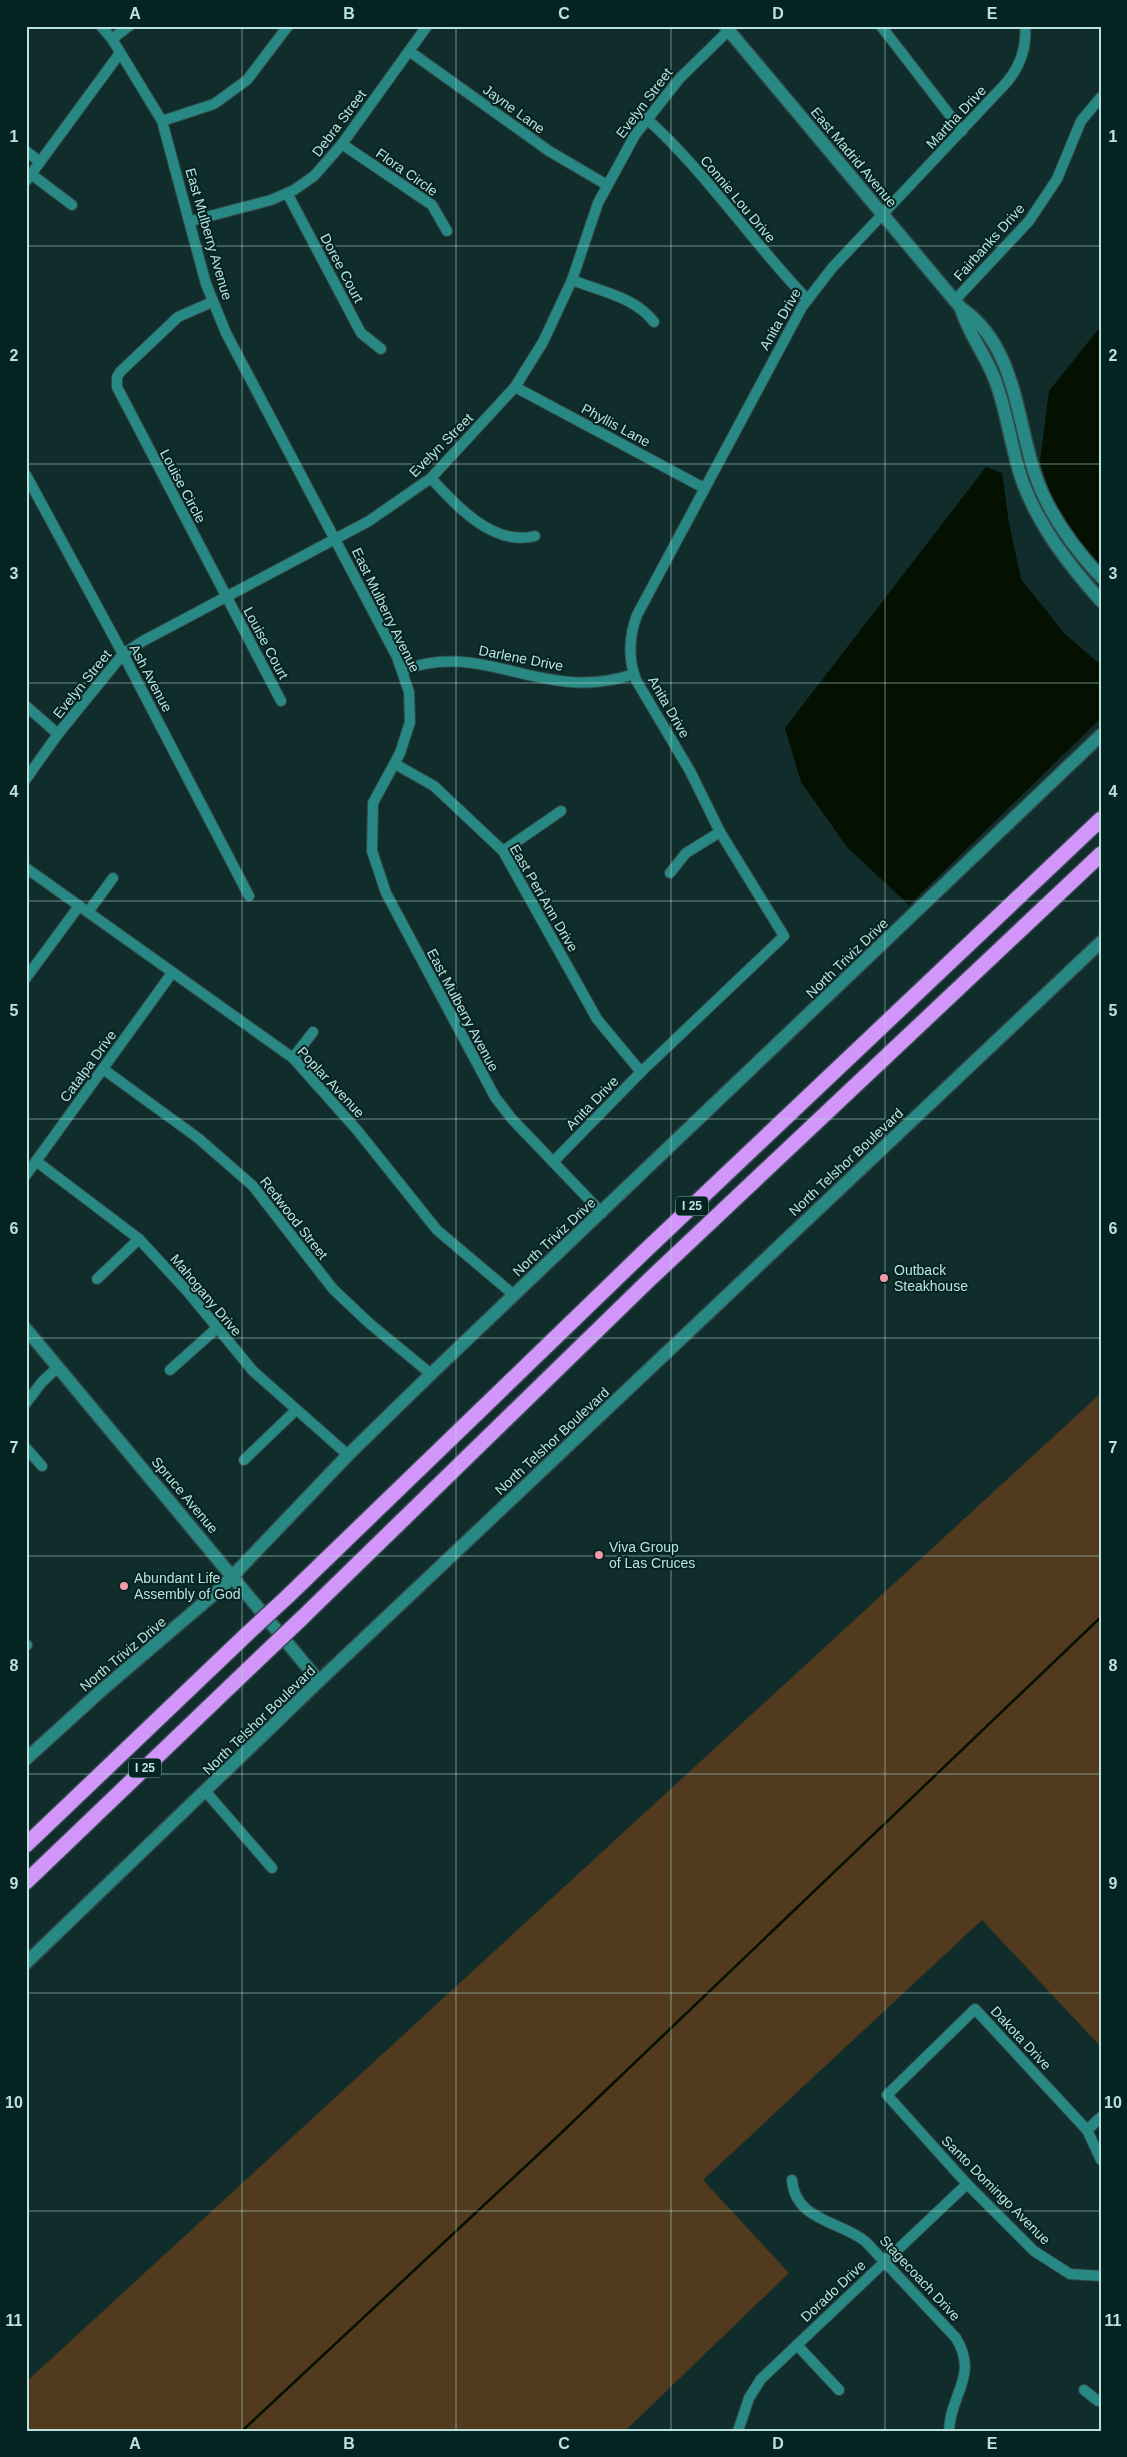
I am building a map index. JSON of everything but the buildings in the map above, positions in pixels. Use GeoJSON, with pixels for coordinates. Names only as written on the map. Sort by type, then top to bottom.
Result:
{"type":"FeatureCollection","features":[{"type":"Feature","properties":{"kind":"highway","name":"I 25"},"geometry":{"type":"LineString","coordinates":[[26,1845],[246,1636],[645,1251],[1101,819]]}},
{"type":"Feature","properties":{"kind":"highway","name":"I 25"},"geometry":{"type":"LineString","coordinates":[[26,1882],[303,1617],[648,1281],[1101,854]]}},
{"type":"Feature","properties":{"kind":"street","name":"East Mulberry Avenue"},"geometry":{"type":"LineString","coordinates":[[101,26],[112,39],[162,121],[212,302],[231,343],[336,539],[403,670],[410,692],[411,715],[409,730],[395,764],[372,803],[372,851],[386,893],[490,1090],[512,1119],[602,1213]]}},
{"type":"Feature","properties":{"kind":"street"},"geometry":{"type":"LineString","coordinates":[[112,39],[129,26]]}},
{"type":"Feature","properties":{"kind":"street"},"geometry":{"type":"LineString","coordinates":[[162,121],[214,104],[247,80],[288,26]]}},
{"type":"Feature","properties":{"kind":"street","name":"Debra Street"},"geometry":{"type":"LineString","coordinates":[[191,221],[264,202],[287,193],[320,171],[342,144],[427,26]]}},
{"type":"Feature","properties":{"kind":"street"},"geometry":{"type":"LineString","coordinates":[[881,26],[962,131]]}},
{"type":"Feature","properties":{"kind":"street","name":"Martha Drive"},"geometry":{"type":"LineString","coordinates":[[883,214],[1007,82],[1017,68],[1025,44],[1025,26]]}},
{"type":"Feature","properties":{"kind":"street","name":"Evelyn Street"},"geometry":{"type":"LineString","coordinates":[[26,779],[58,734],[123,654],[143,641],[378,516],[431,478],[515,387],[546,337],[572,280],[594,213],[607,185],[646,118],[688,69],[727,28]]}},
{"type":"Feature","properties":{"kind":"street","name":"East Madrid Avenue"},"geometry":{"type":"LineString","coordinates":[[727,28],[958,304],[974,317],[994,345],[1011,378],[1034,471],[1050,508],[1068,540],[1101,577]]}},
{"type":"Feature","properties":{"kind":"street","name":"Jayne Lane"},"geometry":{"type":"LineString","coordinates":[[409,51],[549,151],[607,185]]}},
{"type":"Feature","properties":{"kind":"street"},"geometry":{"type":"LineString","coordinates":[[72,205],[29,178],[120,52]]}},
{"type":"Feature","properties":{"kind":"street","name":"Fairbanks Drive"},"geometry":{"type":"LineString","coordinates":[[958,304],[1029,221],[1057,179],[1081,121],[1101,97]]}},
{"type":"Feature","properties":{"kind":"street","name":"Connie Lou Drive"},"geometry":{"type":"LineString","coordinates":[[646,118],[677,148],[786,277],[807,299]]}},
{"type":"Feature","properties":{"kind":"street","name":"Flora Circle"},"geometry":{"type":"LineString","coordinates":[[342,144],[432,205],[447,231]]}},
{"type":"Feature","properties":{"kind":"street"},"geometry":{"type":"LineString","coordinates":[[26,151],[40,162]]}},
{"type":"Feature","properties":{"kind":"street","name":"Doree Court"},"geometry":{"type":"LineString","coordinates":[[287,193],[361,334],[381,349]]}},
{"type":"Feature","properties":{"kind":"street","name":"Anita Drive"},"geometry":{"type":"LineString","coordinates":[[553,1162],[642,1072],[784,936],[720,832],[690,771],[634,674],[630,642],[634,621],[789,328],[807,299],[825,276],[883,214]]}},
{"type":"Feature","properties":{"kind":"street"},"geometry":{"type":"LineString","coordinates":[[572,280],[631,302],[646,313],[654,322]]}},
{"type":"Feature","properties":{"kind":"street","name":"Louise Circle"},"geometry":{"type":"LineString","coordinates":[[212,302],[188,311],[174,320],[120,372],[113,388],[226,597]]}},
{"type":"Feature","properties":{"kind":"street","name":"East Madrid Avenue"},"geometry":{"type":"LineString","coordinates":[[958,304],[965,322],[986,356],[996,382],[1023,482],[1038,516],[1056,547],[1101,601]]}},
{"type":"Feature","properties":{"kind":"street","name":"Phyllis Lane"},"geometry":{"type":"LineString","coordinates":[[515,387],[704,488]]}},
{"type":"Feature","properties":{"kind":"street","name":"Ash Avenue"},"geometry":{"type":"LineString","coordinates":[[26,475],[123,654],[249,896]]}},
{"type":"Feature","properties":{"kind":"street"},"geometry":{"type":"LineString","coordinates":[[431,478],[460,508],[488,527],[512,538],[523,539],[535,536]]}},
{"type":"Feature","properties":{"kind":"street","name":"Louise Court"},"geometry":{"type":"LineString","coordinates":[[226,597],[282,701]]}},
{"type":"Feature","properties":{"kind":"street","name":"Darlene Drive"},"geometry":{"type":"LineString","coordinates":[[403,670],[446,660],[468,662],[568,682],[596,683],[634,674]]}},
{"type":"Feature","properties":{"kind":"street"},"geometry":{"type":"LineString","coordinates":[[26,706],[58,734]]}},
{"type":"Feature","properties":{"kind":"street","name":"North Triviz Drive"},"geometry":{"type":"LineString","coordinates":[[26,1759],[103,1689],[182,1623],[233,1575],[348,1455],[431,1374],[602,1213],[1101,735]]}},
{"type":"Feature","properties":{"kind":"street","name":"East Peri Ann Drive"},"geometry":{"type":"LineString","coordinates":[[395,764],[434,786],[503,851],[598,1019],[642,1072]]}},
{"type":"Feature","properties":{"kind":"street"},"geometry":{"type":"LineString","coordinates":[[503,851],[561,811]]}},
{"type":"Feature","properties":{"kind":"street"},"geometry":{"type":"LineString","coordinates":[[670,873],[686,853],[720,832]]}},
{"type":"Feature","properties":{"kind":"street","name":"Poplar Avenue"},"geometry":{"type":"LineString","coordinates":[[26,868],[293,1058],[357,1130],[437,1230],[514,1295]]}},
{"type":"Feature","properties":{"kind":"street"},"geometry":{"type":"LineString","coordinates":[[88,912],[112,878]]}},
{"type":"Feature","properties":{"kind":"street"},"geometry":{"type":"LineString","coordinates":[[26,978],[79,906]]}},
{"type":"Feature","properties":{"kind":"street","name":"North Telshor Boulevard"},"geometry":{"type":"LineString","coordinates":[[26,1963],[206,1792],[319,1681],[1101,942]]}},
{"type":"Feature","properties":{"kind":"street","name":"Catalpa Drive"},"geometry":{"type":"LineString","coordinates":[[26,1175],[172,973]]}},
{"type":"Feature","properties":{"kind":"street"},"geometry":{"type":"LineString","coordinates":[[293,1058],[312,1032]]}},
{"type":"Feature","properties":{"kind":"street","name":"Redwood Street"},"geometry":{"type":"LineString","coordinates":[[102,1069],[198,1138],[253,1186],[333,1289],[369,1323],[431,1374]]}},
{"type":"Feature","properties":{"kind":"street","name":"Mahogany Drive"},"geometry":{"type":"LineString","coordinates":[[36,1161],[139,1239],[188,1291],[253,1371],[348,1455]]}},
{"type":"Feature","properties":{"kind":"street"},"geometry":{"type":"LineString","coordinates":[[97,1279],[139,1239]]}},
{"type":"Feature","properties":{"kind":"street"},"geometry":{"type":"LineString","coordinates":[[170,1370],[217,1328]]}},
{"type":"Feature","properties":{"kind":"street","name":"Spruce Avenue"},"geometry":{"type":"LineString","coordinates":[[26,1329],[233,1575],[319,1681]]}},
{"type":"Feature","properties":{"kind":"street"},"geometry":{"type":"LineString","coordinates":[[26,1403],[42,1382],[58,1367]]}},
{"type":"Feature","properties":{"kind":"street"},"geometry":{"type":"LineString","coordinates":[[244,1460],[296,1410]]}},
{"type":"Feature","properties":{"kind":"street"},"geometry":{"type":"LineString","coordinates":[[26,1448],[42,1466]]}},
{"type":"Feature","properties":{"kind":"street"},"geometry":{"type":"LineString","coordinates":[[206,1792],[272,1868]]}},
{"type":"Feature","properties":{"kind":"street","name":"Dakota Drive"},"geometry":{"type":"LineString","coordinates":[[887,2095],[975,2009],[1087,2130],[1101,2160]]}},
{"type":"Feature","properties":{"kind":"street","name":"Santo Domingo Avenue"},"geometry":{"type":"LineString","coordinates":[[887,2095],[967,2184],[1034,2251],[1070,2274],[1101,2276]]}},
{"type":"Feature","properties":{"kind":"street"},"geometry":{"type":"LineString","coordinates":[[1087,2130],[1101,2117]]}},
{"type":"Feature","properties":{"kind":"street","name":"Stagecoach Drive"},"geometry":{"type":"LineString","coordinates":[[792,2180],[797,2198],[809,2212],[824,2222],[856,2234],[885,2261],[950,2330],[961,2348],[966,2366],[965,2378],[952,2412],[949,2431]]}},
{"type":"Feature","properties":{"kind":"street","name":"Dorado Drive"},"geometry":{"type":"LineString","coordinates":[[738,2431],[756,2385],[967,2184]]}},
{"type":"Feature","properties":{"kind":"street"},"geometry":{"type":"LineString","coordinates":[[797,2345],[839,2390]]}},
{"type":"Feature","properties":{"kind":"street"},"geometry":{"type":"LineString","coordinates":[[1084,2390],[1098,2401],[1101,2401]]}},
{"type":"Feature","properties":{"kind":"shaded area"},"geometry":{"type":"Polygon","coordinates":[[[1101,326],[1101,586],[1063,536],[1040,462],[1049,391],[1101,326]]]}},
{"type":"Feature","properties":{"kind":"shaded area"},"geometry":{"type":"Polygon","coordinates":[[[986,467],[1002,473],[1009,523],[1021,579],[1065,634],[1101,665],[1101,718],[909,905],[847,847],[801,782],[785,728],[986,467]]]}},
{"type":"Feature","properties":{"kind":"shaded area"},"geometry":{"type":"Polygon","coordinates":[[[1101,1393],[1101,2047],[982,1920],[703,2180],[789,2273],[625,2431],[26,2431],[26,2382],[1101,1393]]]}},
{"type":"Feature","properties":{"kind":"waterway"},"geometry":{"type":"LineString","coordinates":[[242,2431],[558,2136],[1101,1617]]}},
{"type":"Feature","properties":{"kind":"place","name":"Outback Steakhouse"},"geometry":{"type":"Point","coordinates":[884,1278]}},
{"type":"Feature","properties":{"kind":"place","name":"Viva Group of Las Cruces"},"geometry":{"type":"Point","coordinates":[599,1555]}},
{"type":"Feature","properties":{"kind":"place","name":"Abundant Life Assembly of God"},"geometry":{"type":"Point","coordinates":[124,1586]}}]}
